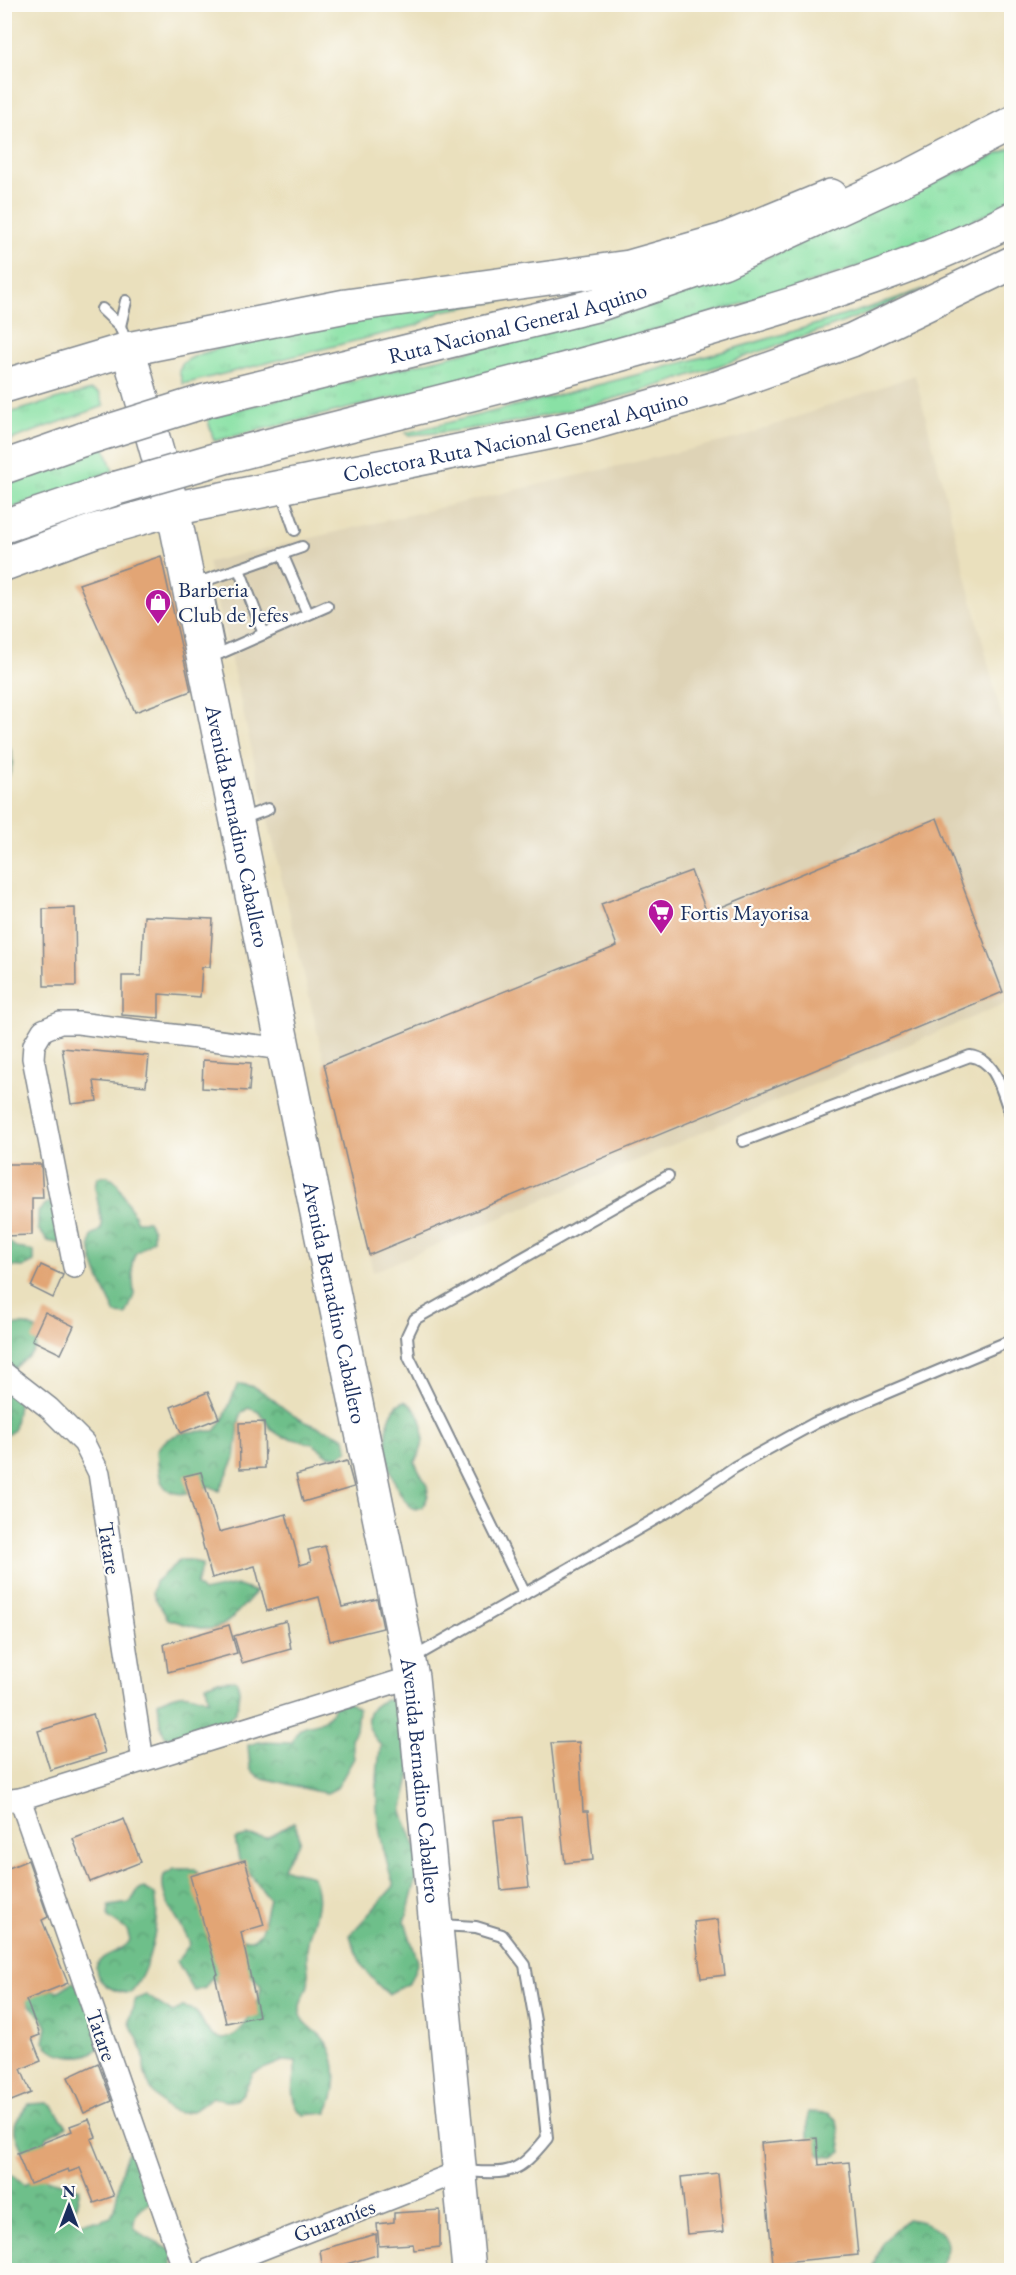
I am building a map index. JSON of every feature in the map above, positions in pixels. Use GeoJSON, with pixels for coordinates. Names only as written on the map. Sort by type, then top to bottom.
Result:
{"type":"FeatureCollection","features":[{"type":"Feature","properties":{"kind":"main road"},"geometry":{"type":"LineString","coordinates":[[4,386],[127,347],[346,306],[629,267],[724,240],[1011,118]]}},
{"type":"Feature","properties":{"kind":"main road","name":"Ruta Nacional General Aquino"},"geometry":{"type":"LineString","coordinates":[[4,467],[205,401],[600,304],[723,262],[914,174],[1011,123]]}},
{"type":"Feature","properties":{"kind":"main road"},"geometry":{"type":"LineString","coordinates":[[4,526],[117,488],[228,456],[625,354],[851,287],[967,242],[1011,219]]}},
{"type":"Feature","properties":{"kind":"main road","name":"Colectora Ruta Nacional General Aquino"},"geometry":{"type":"LineString","coordinates":[[4,564],[94,531],[173,509],[586,424],[719,387],[852,340],[1011,263]]}},
{"type":"Feature","properties":{"kind":"main road"},"geometry":{"type":"LineString","coordinates":[[4,404],[127,347]]}},
{"type":"Feature","properties":{"kind":"main road","name":"Avenida Bernadino Caballero"},"geometry":{"type":"LineString","coordinates":[[127,347],[173,509],[197,583],[212,657],[236,822],[411,1668],[469,2271]]}},
{"type":"Feature","properties":{"kind":"street"},"geometry":{"type":"LineString","coordinates":[[74,1267],[33,1058],[34,1045],[43,1030],[60,1023],[78,1023],[283,1049]]}},
{"type":"Feature","properties":{"kind":"street","name":"Tatare"},"geometry":{"type":"LineString","coordinates":[[4,1373],[50,1408],[84,1443],[99,1473],[143,1761]]}},
{"type":"Feature","properties":{"kind":"street"},"geometry":{"type":"LineString","coordinates":[[12,1800],[143,1761],[411,1668]]}},
{"type":"Feature","properties":{"kind":"street","name":"Tatare"},"geometry":{"type":"LineString","coordinates":[[12,1800],[184,2271]]}},
{"type":"Feature","properties":{"kind":"street","name":"Guaraníes"},"geometry":{"type":"LineString","coordinates":[[208,2271],[245,2263],[461,2171]]}},
{"type":"Feature","properties":{"kind":"lane"},"geometry":{"type":"LineString","coordinates":[[126,301],[127,347]]}},
{"type":"Feature","properties":{"kind":"lane"},"geometry":{"type":"LineString","coordinates":[[102,309],[127,347]]}},
{"type":"Feature","properties":{"kind":"lane"},"geometry":{"type":"LineString","coordinates":[[280,487],[295,530]]}},
{"type":"Feature","properties":{"kind":"lane"},"geometry":{"type":"LineString","coordinates":[[197,583],[302,548]]}},
{"type":"Feature","properties":{"kind":"lane"},"geometry":{"type":"LineString","coordinates":[[282,554],[308,614]]}},
{"type":"Feature","properties":{"kind":"lane"},"geometry":{"type":"LineString","coordinates":[[239,569],[264,634]]}},
{"type":"Feature","properties":{"kind":"lane"},"geometry":{"type":"LineString","coordinates":[[212,657],[327,606]]}},
{"type":"Feature","properties":{"kind":"lane"},"geometry":{"type":"LineString","coordinates":[[236,822],[268,809]]}},
{"type":"Feature","properties":{"kind":"lane"},"geometry":{"type":"LineString","coordinates":[[743,1141],[970,1056],[981,1058],[991,1065],[1011,1118]]}},
{"type":"Feature","properties":{"kind":"lane"},"geometry":{"type":"LineString","coordinates":[[525,1594],[409,1357],[407,1336],[415,1319],[668,1176]]}},
{"type":"Feature","properties":{"kind":"lane"},"geometry":{"type":"LineString","coordinates":[[411,1668],[525,1594],[678,1506],[735,1467],[815,1423],[1011,1340]]}},
{"type":"Feature","properties":{"kind":"lane"},"geometry":{"type":"LineString","coordinates":[[437,1924],[476,1927],[502,1935],[525,1965],[535,2021],[546,2121],[546,2138],[528,2161],[514,2170],[494,2173],[461,2171]]}},
{"type":"Feature","properties":{"kind":"shaded area"},"geometry":{"type":"Polygon","coordinates":[[[915,375],[1011,753],[1011,1001],[373,1272],[208,562],[738,438],[915,375]]]}},
{"type":"Feature","properties":{"kind":"green space"},"geometry":{"type":"Polygon","coordinates":[[[1011,148],[1011,202],[936,237],[861,266],[645,333],[214,441],[207,417],[622,313],[707,285],[1011,148]]]}},
{"type":"Feature","properties":{"kind":"green space"},"geometry":{"type":"Polygon","coordinates":[[[924,289],[812,333],[662,385],[620,397],[537,418],[452,431],[408,435],[406,433],[732,349],[924,289]]]}},
{"type":"Feature","properties":{"kind":"green space"},"geometry":{"type":"Polygon","coordinates":[[[544,293],[442,311],[418,325],[183,384],[179,371],[183,363],[204,353],[280,333],[393,312],[544,293]]]}},
{"type":"Feature","properties":{"kind":"green space"},"geometry":{"type":"Polygon","coordinates":[[[91,390],[99,393],[104,406],[5,442],[5,414],[91,390]]]}},
{"type":"Feature","properties":{"kind":"green space"},"geometry":{"type":"Polygon","coordinates":[[[104,446],[113,471],[5,511],[5,485],[104,446]]]}},
{"type":"Feature","properties":{"kind":"green space"},"geometry":{"type":"Polygon","coordinates":[[[4,738],[12,757],[10,772],[8,778],[5,779],[4,738]]]}},
{"type":"Feature","properties":{"kind":"green space"},"geometry":{"type":"Polygon","coordinates":[[[108,1176],[117,1183],[137,1221],[148,1221],[153,1230],[153,1240],[135,1254],[132,1264],[134,1295],[126,1315],[116,1314],[98,1275],[91,1253],[92,1236],[101,1229],[102,1224],[95,1187],[97,1177],[108,1176]]]}},
{"type":"Feature","properties":{"kind":"green space"},"geometry":{"type":"Polygon","coordinates":[[[47,1203],[58,1204],[63,1244],[48,1241],[38,1229],[38,1212],[47,1203]]]}},
{"type":"Feature","properties":{"kind":"green space"},"geometry":{"type":"Polygon","coordinates":[[[5,1239],[17,1248],[34,1251],[34,1262],[24,1267],[5,1266],[5,1239]]]}},
{"type":"Feature","properties":{"kind":"green space"},"geometry":{"type":"Polygon","coordinates":[[[16,1325],[26,1325],[36,1329],[37,1338],[34,1351],[10,1374],[21,1386],[14,1430],[5,1436],[5,1343],[8,1331],[16,1325]]]}},
{"type":"Feature","properties":{"kind":"green space"},"geometry":{"type":"Polygon","coordinates":[[[238,1384],[256,1388],[298,1418],[345,1438],[348,1450],[339,1456],[329,1456],[313,1444],[281,1436],[272,1430],[259,1412],[248,1408],[240,1415],[235,1458],[219,1491],[210,1486],[184,1494],[166,1489],[160,1476],[157,1450],[176,1435],[215,1431],[238,1384]]]}},
{"type":"Feature","properties":{"kind":"green space"},"geometry":{"type":"Polygon","coordinates":[[[404,1401],[417,1412],[423,1428],[422,1446],[415,1462],[428,1489],[428,1495],[422,1507],[415,1509],[398,1489],[388,1456],[389,1422],[394,1409],[404,1401]]]}},
{"type":"Feature","properties":{"kind":"green space"},"geometry":{"type":"Polygon","coordinates":[[[180,1560],[191,1560],[202,1565],[196,1585],[203,1592],[236,1585],[256,1592],[234,1616],[218,1627],[199,1628],[168,1619],[152,1593],[155,1582],[180,1560]]]}},
{"type":"Feature","properties":{"kind":"green space"},"geometry":{"type":"Polygon","coordinates":[[[236,1680],[239,1689],[238,1705],[224,1724],[208,1731],[176,1738],[165,1736],[160,1724],[158,1702],[183,1694],[209,1700],[206,1685],[216,1681],[236,1680]]]}},
{"type":"Feature","properties":{"kind":"green space"},"geometry":{"type":"Polygon","coordinates":[[[385,1700],[407,1700],[414,1760],[402,1812],[421,1861],[405,1922],[418,1962],[409,1983],[388,1994],[364,1968],[350,1935],[394,1886],[380,1833],[378,1816],[377,1782],[381,1745],[371,1732],[368,1720],[372,1709],[385,1700]]]}},
{"type":"Feature","properties":{"kind":"green space"},"geometry":{"type":"Polygon","coordinates":[[[337,1703],[349,1703],[358,1709],[356,1730],[351,1739],[354,1758],[337,1788],[327,1793],[315,1791],[259,1777],[250,1769],[248,1745],[259,1742],[292,1743],[302,1727],[325,1719],[337,1703]]]}},
{"type":"Feature","properties":{"kind":"green space"},"geometry":{"type":"Polygon","coordinates":[[[294,1822],[298,1831],[299,1843],[283,1868],[312,1876],[318,1897],[308,1942],[308,1985],[300,2010],[305,2021],[327,2043],[331,2052],[336,2073],[331,2104],[327,2113],[303,2115],[293,2097],[296,2062],[283,2061],[253,2073],[239,2098],[228,2101],[212,2097],[192,2111],[177,2113],[158,2100],[145,2073],[143,2053],[130,2022],[136,1999],[146,1995],[173,2013],[182,2007],[190,2009],[199,2015],[210,2033],[224,2039],[232,2036],[246,2022],[257,2003],[261,1986],[247,1970],[222,1985],[211,1979],[205,1988],[194,1991],[177,1961],[190,1944],[167,1902],[163,1884],[164,1875],[174,1869],[195,1869],[209,1890],[232,1939],[254,1939],[261,1932],[269,1899],[239,1860],[235,1839],[247,1836],[267,1838],[294,1822]]]}},
{"type":"Feature","properties":{"kind":"green space"},"geometry":{"type":"Polygon","coordinates":[[[144,1888],[155,1894],[155,1932],[143,1973],[130,1993],[125,1993],[103,1983],[99,1979],[96,1968],[102,1958],[127,1945],[130,1940],[127,1930],[108,1917],[109,1906],[130,1903],[138,1890],[144,1888]]]}},
{"type":"Feature","properties":{"kind":"green space"},"geometry":{"type":"Polygon","coordinates":[[[73,1982],[91,1993],[108,2008],[112,2021],[104,2042],[94,2051],[81,2056],[67,2055],[48,2047],[44,2042],[47,2027],[42,2017],[26,2002],[26,1991],[48,1989],[59,1991],[73,1982]]]}},
{"type":"Feature","properties":{"kind":"green space"},"geometry":{"type":"Polygon","coordinates":[[[47,2103],[52,2106],[67,2126],[47,2136],[43,2157],[23,2152],[16,2137],[16,2122],[29,2104],[47,2103]]]}},
{"type":"Feature","properties":{"kind":"green space"},"geometry":{"type":"Polygon","coordinates":[[[808,2112],[828,2113],[837,2120],[842,2152],[833,2157],[821,2156],[808,2138],[808,2112]]]}},
{"type":"Feature","properties":{"kind":"green space"},"geometry":{"type":"Polygon","coordinates":[[[132,2146],[157,2196],[135,2216],[134,2227],[143,2236],[173,2251],[172,2270],[5,2270],[5,2175],[12,2175],[24,2185],[37,2176],[80,2189],[75,2210],[78,2222],[100,2221],[111,2217],[121,2171],[132,2146]]]}},
{"type":"Feature","properties":{"kind":"green space"},"geometry":{"type":"Polygon","coordinates":[[[907,2219],[928,2224],[943,2235],[946,2250],[943,2259],[935,2270],[873,2270],[882,2243],[907,2219]]]}},
{"type":"Feature","properties":{"kind":"building"},"geometry":{"type":"Polygon","coordinates":[[[161,556],[191,691],[135,712],[79,584],[161,556]]]}},
{"type":"Feature","properties":{"kind":"building"},"geometry":{"type":"Polygon","coordinates":[[[937,818],[1003,992],[369,1255],[324,1064],[617,946],[601,904],[691,871],[707,913],[937,818]]]}},
{"type":"Feature","properties":{"kind":"building"},"geometry":{"type":"Polygon","coordinates":[[[75,908],[76,986],[44,986],[43,909],[75,908]]]}},
{"type":"Feature","properties":{"kind":"building"},"geometry":{"type":"Polygon","coordinates":[[[144,916],[213,919],[210,967],[202,967],[200,997],[159,994],[159,1018],[122,1015],[122,976],[141,976],[144,916]]]}},
{"type":"Feature","properties":{"kind":"building"},"geometry":{"type":"Polygon","coordinates":[[[62,1048],[149,1056],[146,1086],[94,1081],[97,1101],[71,1104],[62,1048]]]}},
{"type":"Feature","properties":{"kind":"building"},"geometry":{"type":"Polygon","coordinates":[[[203,1060],[251,1063],[249,1091],[202,1088],[203,1060]]]}},
{"type":"Feature","properties":{"kind":"building"},"geometry":{"type":"Polygon","coordinates":[[[4,1164],[41,1164],[43,1198],[32,1198],[32,1235],[4,1236],[4,1164]]]}},
{"type":"Feature","properties":{"kind":"building"},"geometry":{"type":"Polygon","coordinates":[[[41,1265],[63,1275],[53,1298],[31,1287],[41,1265]]]}},
{"type":"Feature","properties":{"kind":"building"},"geometry":{"type":"Polygon","coordinates":[[[45,1312],[74,1326],[61,1354],[32,1340],[45,1312]]]}},
{"type":"Feature","properties":{"kind":"building"},"geometry":{"type":"Polygon","coordinates":[[[208,1392],[219,1418],[181,1433],[171,1407],[208,1392]]]}},
{"type":"Feature","properties":{"kind":"building"},"geometry":{"type":"Polygon","coordinates":[[[264,1422],[265,1468],[240,1469],[239,1423],[264,1422]]]}},
{"type":"Feature","properties":{"kind":"building"},"geometry":{"type":"Polygon","coordinates":[[[347,1461],[354,1487],[303,1502],[296,1475],[347,1461]]]}},
{"type":"Feature","properties":{"kind":"building"},"geometry":{"type":"Polygon","coordinates":[[[201,1472],[219,1532],[286,1514],[300,1565],[311,1562],[308,1550],[325,1546],[342,1607],[377,1599],[383,1628],[330,1641],[319,1597],[267,1611],[255,1566],[212,1578],[184,1476],[201,1472]]]}},
{"type":"Feature","properties":{"kind":"building"},"geometry":{"type":"Polygon","coordinates":[[[286,1621],[291,1649],[242,1663],[234,1636],[286,1621]]]}},
{"type":"Feature","properties":{"kind":"building"},"geometry":{"type":"Polygon","coordinates":[[[229,1625],[237,1653],[168,1672],[164,1644],[229,1625]]]}},
{"type":"Feature","properties":{"kind":"building"},"geometry":{"type":"Polygon","coordinates":[[[93,1714],[105,1753],[50,1770],[38,1731],[93,1714]]]}},
{"type":"Feature","properties":{"kind":"building"},"geometry":{"type":"Polygon","coordinates":[[[579,1742],[583,1811],[588,1811],[593,1860],[565,1863],[551,1743],[579,1742]]]}},
{"type":"Feature","properties":{"kind":"building"},"geometry":{"type":"Polygon","coordinates":[[[522,1817],[529,1887],[501,1890],[494,1820],[522,1817]]]}},
{"type":"Feature","properties":{"kind":"building"},"geometry":{"type":"Polygon","coordinates":[[[124,1819],[141,1862],[90,1882],[73,1839],[124,1819]]]}},
{"type":"Feature","properties":{"kind":"building"},"geometry":{"type":"Polygon","coordinates":[[[28,1860],[48,1917],[42,1920],[68,1983],[26,2000],[40,2035],[32,2038],[41,2061],[21,2069],[31,2093],[4,2104],[4,1870],[28,1860]]]}},
{"type":"Feature","properties":{"kind":"building"},"geometry":{"type":"Polygon","coordinates":[[[245,1860],[264,1925],[241,1932],[259,2016],[226,2023],[215,1975],[218,1974],[190,1876],[245,1860]]]}},
{"type":"Feature","properties":{"kind":"building"},"geometry":{"type":"Polygon","coordinates":[[[718,1919],[725,1975],[701,1978],[694,1922],[718,1919]]]}},
{"type":"Feature","properties":{"kind":"building"},"geometry":{"type":"Polygon","coordinates":[[[98,2063],[112,2101],[84,2113],[68,2077],[98,2063]]]}},
{"type":"Feature","properties":{"kind":"building"},"geometry":{"type":"Polygon","coordinates":[[[89,2119],[96,2137],[91,2139],[114,2196],[94,2203],[80,2168],[69,2172],[68,2169],[30,2184],[17,2153],[72,2131],[70,2126],[89,2119]]]}},
{"type":"Feature","properties":{"kind":"building"},"geometry":{"type":"Polygon","coordinates":[[[817,2138],[819,2165],[849,2162],[858,2255],[773,2263],[761,2143],[817,2138]]]}},
{"type":"Feature","properties":{"kind":"building"},"geometry":{"type":"Polygon","coordinates":[[[718,2173],[724,2231],[687,2234],[681,2177],[718,2173]]]}},
{"type":"Feature","properties":{"kind":"building"},"geometry":{"type":"Polygon","coordinates":[[[440,2210],[440,2247],[414,2250],[413,2244],[379,2246],[377,2224],[394,2222],[394,2213],[440,2210]]]}},
{"type":"Feature","properties":{"kind":"building"},"geometry":{"type":"Polygon","coordinates":[[[376,2234],[377,2255],[323,2271],[320,2250],[376,2234]]]}},
{"type":"Feature","properties":{"kind":"place","name":"Barberia Club de Jefes"},"geometry":{"type":"Point","coordinates":[158,625]}},
{"type":"Feature","properties":{"kind":"place","name":"Fortis Mayorisa"},"geometry":{"type":"Point","coordinates":[661,935]}}]}
